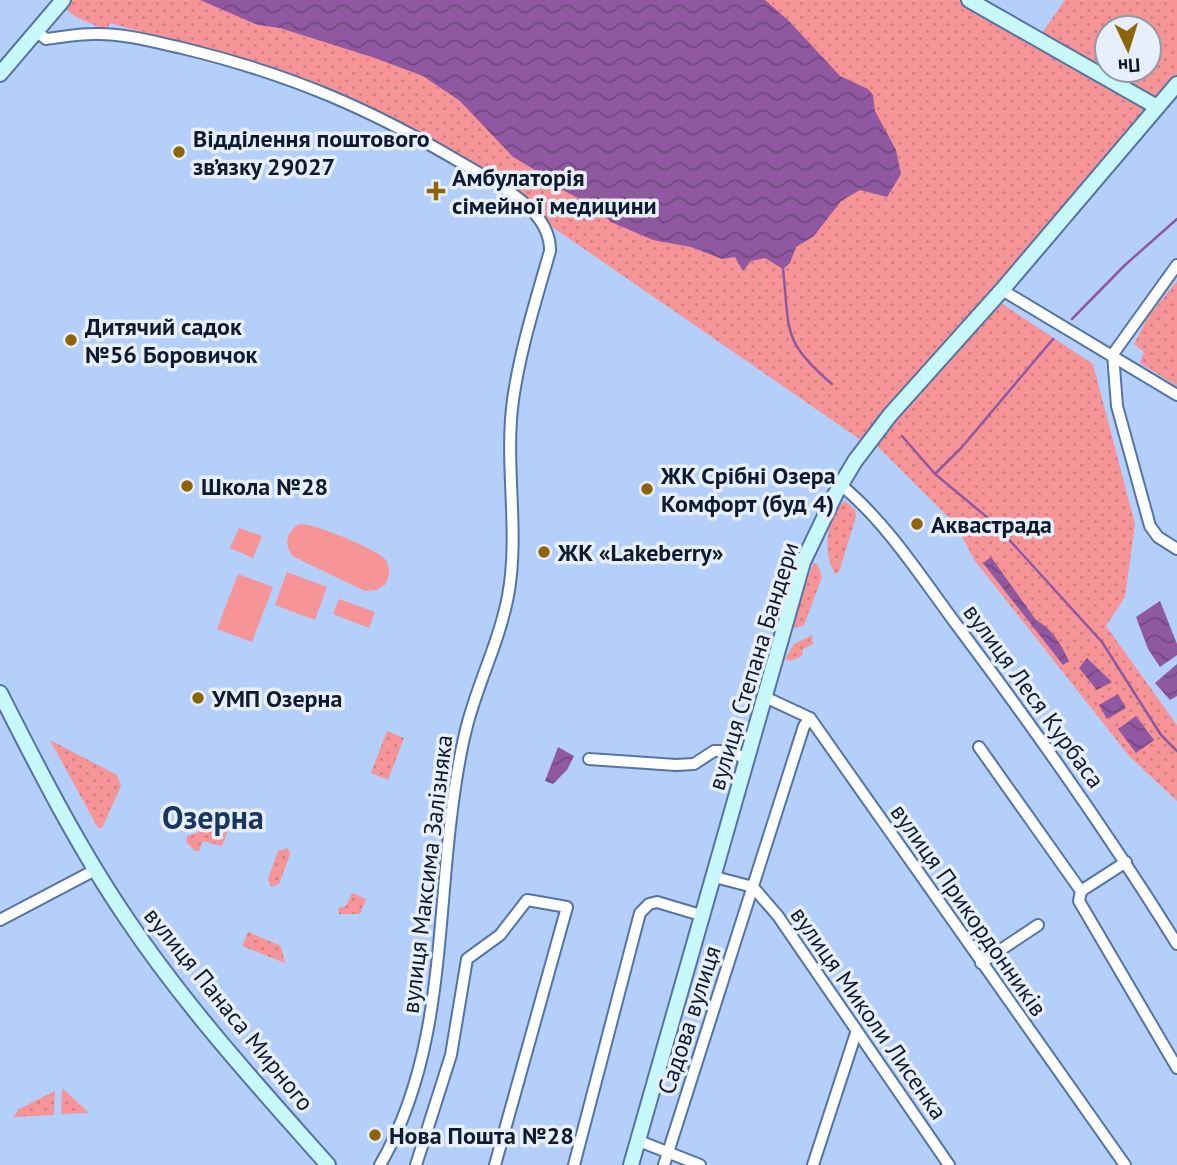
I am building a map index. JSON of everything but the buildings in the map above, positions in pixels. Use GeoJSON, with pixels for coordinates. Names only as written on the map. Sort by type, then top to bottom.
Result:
{"type":"FeatureCollection","features":[{"type":"Feature","properties":{"kind":"main road"},"geometry":{"type":"LineString","coordinates":[[0,74],[63,0]]}},
{"type":"Feature","properties":{"kind":"main road"},"geometry":{"type":"LineString","coordinates":[[969,0],[1157,107]]}},
{"type":"Feature","properties":{"kind":"main road","name":"вулиця Степана Бандери"},"geometry":{"type":"LineString","coordinates":[[631,1165],[803,562],[841,485],[890,415],[1002,290],[1177,85]]}},
{"type":"Feature","properties":{"kind":"main road","name":"вулиця Панаса Мирного"},"geometry":{"type":"LineString","coordinates":[[0,693],[95,870],[172,983],[328,1165]]}},
{"type":"Feature","properties":{"kind":"street","name":"вулиця Максима Залізняка"},"geometry":{"type":"LineString","coordinates":[[36,31],[46,39],[95,34],[162,44],[289,77],[398,126],[479,174],[531,210],[548,234],[550,251],[513,402],[513,537],[509,594],[494,655],[468,720],[457,775],[444,913],[430,1019],[420,1065],[380,1165]]}},
{"type":"Feature","properties":{"kind":"street"},"geometry":{"type":"LineString","coordinates":[[1177,265],[1113,354],[1117,405],[1150,526],[1158,537],[1177,549]]}},
{"type":"Feature","properties":{"kind":"street"},"geometry":{"type":"LineString","coordinates":[[1002,290],[1113,354],[1177,395]]}},
{"type":"Feature","properties":{"kind":"street","name":"вулиця Леся Курбаса"},"geometry":{"type":"LineString","coordinates":[[841,485],[895,543],[1031,723],[1126,862],[1177,944]]}},
{"type":"Feature","properties":{"kind":"street"},"geometry":{"type":"LineString","coordinates":[[765,697],[810,718]]}},
{"type":"Feature","properties":{"kind":"street","name":"Садова вулиця"},"geometry":{"type":"LineString","coordinates":[[664,1165],[804,726],[810,718]]}},
{"type":"Feature","properties":{"kind":"street","name":"вулиця Прикордонників"},"geometry":{"type":"LineString","coordinates":[[810,718],[1125,1165]]}},
{"type":"Feature","properties":{"kind":"street"},"geometry":{"type":"LineString","coordinates":[[979,747],[1081,891]]}},
{"type":"Feature","properties":{"kind":"street"},"geometry":{"type":"LineString","coordinates":[[589,759],[694,764],[714,751],[732,751],[746,760]]}},
{"type":"Feature","properties":{"kind":"street"},"geometry":{"type":"LineString","coordinates":[[1126,862],[1081,891],[1079,901],[1177,1068]]}},
{"type":"Feature","properties":{"kind":"street"},"geometry":{"type":"LineString","coordinates":[[0,920],[95,870]]}},
{"type":"Feature","properties":{"kind":"street"},"geometry":{"type":"LineString","coordinates":[[715,877],[752,887]]}},
{"type":"Feature","properties":{"kind":"street","name":"вулиця Миколи Лисенка"},"geometry":{"type":"LineString","coordinates":[[752,887],[778,916],[949,1165]]}},
{"type":"Feature","properties":{"kind":"street","name":"вулиця Максима Залізняка"},"geometry":{"type":"LineString","coordinates":[[416,1165],[451,1055],[467,959],[500,935],[527,900],[567,907],[495,1165]]}},
{"type":"Feature","properties":{"kind":"street"},"geometry":{"type":"LineString","coordinates":[[574,1165],[640,914],[657,902],[704,916]]}},
{"type":"Feature","properties":{"kind":"street"},"geometry":{"type":"LineString","coordinates":[[981,963],[1038,925]]}},
{"type":"Feature","properties":{"kind":"street"},"geometry":{"type":"LineString","coordinates":[[813,1165],[856,1033]]}},
{"type":"Feature","properties":{"kind":"street"},"geometry":{"type":"LineString","coordinates":[[639,1141],[700,1165]]}},
{"type":"Feature","properties":{"kind":"shaded area"},"geometry":{"type":"Polygon","coordinates":[[[70,0],[961,0],[1093,75],[1093,84],[1109,84],[1151,108],[864,442],[548,224],[543,215],[432,141],[360,104],[291,74],[110,23],[106,31],[79,18],[64,7],[70,0]]]}},
{"type":"Feature","properties":{"kind":"shaded area"},"geometry":{"type":"Polygon","coordinates":[[[1065,0],[1177,0],[1177,78],[1156,102],[1124,84],[1163,84],[1163,14],[1093,14],[1093,66],[1040,36],[1065,0]]]}},
{"type":"Feature","properties":{"kind":"shaded area"},"geometry":{"type":"Polygon","coordinates":[[[1177,281],[1177,386],[1140,363],[1144,352],[1134,344],[1148,317],[1177,281]]]}},
{"type":"Feature","properties":{"kind":"shaded area"},"geometry":{"type":"Polygon","coordinates":[[[998,301],[1093,364],[1135,524],[1125,597],[1106,626],[1177,725],[1177,801],[1130,757],[975,561],[955,524],[874,443],[998,301]]]}},
{"type":"Feature","properties":{"kind":"shaded area"},"geometry":{"type":"Polygon","coordinates":[[[845,501],[855,510],[856,517],[839,572],[835,574],[829,556],[828,536],[833,516],[845,501]]]}},
{"type":"Feature","properties":{"kind":"shaded area"},"geometry":{"type":"Polygon","coordinates":[[[299,524],[330,532],[385,559],[389,575],[385,585],[376,590],[365,591],[294,557],[287,544],[291,531],[299,524]]]}},
{"type":"Feature","properties":{"kind":"shaded area"},"geometry":{"type":"Polygon","coordinates":[[[239,528],[262,536],[253,558],[230,548],[239,528]]]}},
{"type":"Feature","properties":{"kind":"shaded area"},"geometry":{"type":"Polygon","coordinates":[[[813,563],[818,565],[822,577],[804,625],[797,628],[792,625],[813,563]]]}},
{"type":"Feature","properties":{"kind":"shaded area"},"geometry":{"type":"Polygon","coordinates":[[[287,572],[327,587],[315,620],[275,605],[287,572]]]}},
{"type":"Feature","properties":{"kind":"shaded area"},"geometry":{"type":"Polygon","coordinates":[[[238,574],[273,587],[252,642],[217,629],[238,574]]]}},
{"type":"Feature","properties":{"kind":"shaded area"},"geometry":{"type":"Polygon","coordinates":[[[339,599],[375,612],[369,628],[333,614],[339,599]]]}},
{"type":"Feature","properties":{"kind":"shaded area"},"geometry":{"type":"Polygon","coordinates":[[[812,635],[813,644],[803,649],[802,656],[791,661],[785,659],[794,644],[812,635]]]}},
{"type":"Feature","properties":{"kind":"shaded area"},"geometry":{"type":"Polygon","coordinates":[[[387,731],[404,738],[388,780],[371,773],[387,731]]]}},
{"type":"Feature","properties":{"kind":"shaded area"},"geometry":{"type":"Polygon","coordinates":[[[50,740],[117,775],[121,786],[102,828],[98,828],[50,740]]]}},
{"type":"Feature","properties":{"kind":"shaded area"},"geometry":{"type":"Polygon","coordinates":[[[231,822],[222,846],[203,841],[199,851],[195,851],[186,842],[187,836],[231,822]]]}},
{"type":"Feature","properties":{"kind":"shaded area"},"geometry":{"type":"Polygon","coordinates":[[[288,848],[290,854],[279,884],[271,887],[268,879],[278,851],[288,848]]]}},
{"type":"Feature","properties":{"kind":"shaded area"},"geometry":{"type":"Polygon","coordinates":[[[352,893],[366,899],[360,914],[339,914],[338,908],[346,906],[352,893]]]}},
{"type":"Feature","properties":{"kind":"shaded area"},"geometry":{"type":"Polygon","coordinates":[[[248,932],[281,946],[285,963],[242,946],[248,932]]]}},
{"type":"Feature","properties":{"kind":"shaded area"},"geometry":{"type":"Polygon","coordinates":[[[62,1088],[88,1112],[61,1114],[62,1088]]]}},
{"type":"Feature","properties":{"kind":"shaded area"},"geometry":{"type":"Polygon","coordinates":[[[55,1091],[54,1115],[13,1117],[19,1109],[55,1091]]]}},
{"type":"Feature","properties":{"kind":"water"},"geometry":{"type":"Polygon","coordinates":[[[200,0],[765,0],[789,21],[840,76],[868,89],[873,95],[875,111],[896,150],[901,174],[887,197],[860,190],[841,201],[814,236],[796,247],[790,263],[783,269],[765,258],[751,261],[743,271],[735,257],[722,259],[691,247],[653,240],[611,222],[593,206],[559,188],[546,173],[513,157],[460,101],[423,76],[280,28],[258,25],[200,0]]]}},
{"type":"Feature","properties":{"kind":"water"},"geometry":{"type":"Polygon","coordinates":[[[991,557],[1036,620],[1056,638],[1069,661],[1063,665],[983,563],[991,557]]]}},
{"type":"Feature","properties":{"kind":"water"},"geometry":{"type":"Polygon","coordinates":[[[1160,601],[1177,644],[1177,655],[1160,667],[1148,649],[1136,617],[1160,601]]]}},
{"type":"Feature","properties":{"kind":"water"},"geometry":{"type":"Polygon","coordinates":[[[1087,658],[1112,682],[1097,690],[1079,668],[1087,658]]]}},
{"type":"Feature","properties":{"kind":"water"},"geometry":{"type":"Polygon","coordinates":[[[1177,664],[1177,696],[1170,700],[1155,683],[1177,664]]]}},
{"type":"Feature","properties":{"kind":"water"},"geometry":{"type":"Polygon","coordinates":[[[1118,694],[1126,708],[1107,719],[1099,705],[1118,694]]]}},
{"type":"Feature","properties":{"kind":"water"},"geometry":{"type":"Polygon","coordinates":[[[1136,716],[1154,740],[1136,753],[1118,729],[1136,716]]]}},
{"type":"Feature","properties":{"kind":"water"},"geometry":{"type":"Polygon","coordinates":[[[558,747],[574,756],[567,770],[553,784],[545,781],[558,747]]]}},
{"type":"Feature","properties":{"kind":"waterway"},"geometry":{"type":"LineString","coordinates":[[1072,319],[1125,265],[1177,219]]}},
{"type":"Feature","properties":{"kind":"waterway"},"geometry":{"type":"LineString","coordinates":[[783,269],[788,321],[796,345],[832,384]]}},
{"type":"Feature","properties":{"kind":"waterway"},"geometry":{"type":"LineString","coordinates":[[935,474],[962,447],[1053,339]]}},
{"type":"Feature","properties":{"kind":"waterway"},"geometry":{"type":"LineString","coordinates":[[902,436],[935,474],[994,523],[1102,642],[1161,735],[1177,751]]}},
{"type":"Feature","properties":{"kind":"place","name":"Відділення поштового зв’язку 29027"},"geometry":{"type":"Point","coordinates":[179,152]}},
{"type":"Feature","properties":{"kind":"place","name":"Амбулаторія сімейної медицини"},"geometry":{"type":"Point","coordinates":[436,191]}},
{"type":"Feature","properties":{"kind":"place","name":"Дитячий садок №56 Боровичок"},"geometry":{"type":"Point","coordinates":[71,340]}},
{"type":"Feature","properties":{"kind":"place","name":"Школа №28"},"geometry":{"type":"Point","coordinates":[187,486]}},
{"type":"Feature","properties":{"kind":"place","name":"ЖК Срібні Озера Комфорт (буд 4)"},"geometry":{"type":"Point","coordinates":[647,489]}},
{"type":"Feature","properties":{"kind":"place","name":"Аквастрада"},"geometry":{"type":"Point","coordinates":[917,524]}},
{"type":"Feature","properties":{"kind":"place","name":"ЖК «Lakeberry»"},"geometry":{"type":"Point","coordinates":[544,552]}},
{"type":"Feature","properties":{"kind":"place","name":"УМП Озерна"},"geometry":{"type":"Point","coordinates":[198,698]}},
{"type":"Feature","properties":{"kind":"place","name":"Нова Пошта №28"},"geometry":{"type":"Point","coordinates":[375,1135]}},
{"type":"Feature","properties":{"kind":"district","name":"Озерна"},"geometry":{"type":"Point","coordinates":[213,817]}}]}
